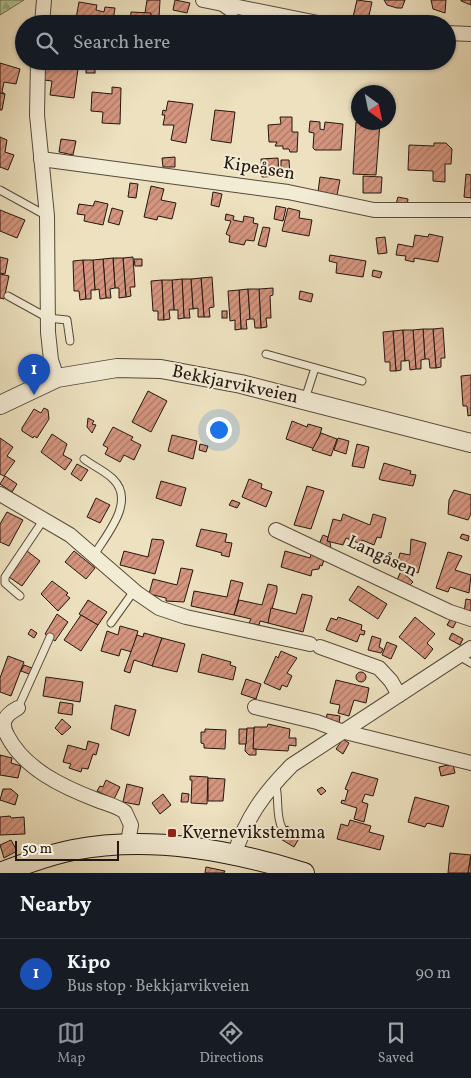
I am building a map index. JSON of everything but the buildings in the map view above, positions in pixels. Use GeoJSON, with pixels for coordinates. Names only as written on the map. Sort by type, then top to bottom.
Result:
{"type":"FeatureCollection","features":[{"type":"Feature","properties":{"kind":"main road"},"geometry":{"type":"LineString","coordinates":[[0,873],[71,850],[128,843],[188,847],[234,855],[304,873]]}},
{"type":"Feature","properties":{"kind":"street"},"geometry":{"type":"LineString","coordinates":[[43,15],[44,0]]}},
{"type":"Feature","properties":{"kind":"street"},"geometry":{"type":"LineString","coordinates":[[207,1],[278,15]]}},
{"type":"Feature","properties":{"kind":"street"},"geometry":{"type":"LineString","coordinates":[[456,33],[471,34]]}},
{"type":"Feature","properties":{"kind":"street"},"geometry":{"type":"LineString","coordinates":[[38,70],[37,115],[47,216],[48,318],[51,360],[57,378]]}},
{"type":"Feature","properties":{"kind":"street","name":"Kipeåsen"},"geometry":{"type":"LineString","coordinates":[[42,159],[288,192],[374,210],[471,210]]}},
{"type":"Feature","properties":{"kind":"street","name":"Bekkjarvikveien"},"geometry":{"type":"LineString","coordinates":[[0,405],[57,378],[116,368],[161,369],[242,384],[471,443]]}},
{"type":"Feature","properties":{"kind":"street"},"geometry":{"type":"LineString","coordinates":[[0,494],[70,535],[149,602],[171,613],[315,646],[379,668],[391,681],[399,696]]}},
{"type":"Feature","properties":{"kind":"street","name":"Langåsen"},"geometry":{"type":"LineString","coordinates":[[276,530],[450,612],[471,619]]}},
{"type":"Feature","properties":{"kind":"street"},"geometry":{"type":"LineString","coordinates":[[234,855],[244,827],[253,810],[275,782],[292,765],[471,648]]}},
{"type":"Feature","properties":{"kind":"street"},"geometry":{"type":"LineString","coordinates":[[256,707],[317,722],[341,732],[471,763]]}},
{"type":"Feature","properties":{"kind":"street"},"geometry":{"type":"LineString","coordinates":[[18,708],[6,717],[3,723],[4,729],[17,751],[50,778],[125,812],[132,824],[128,843]]}},
{"type":"Feature","properties":{"kind":"lane"},"geometry":{"type":"LineString","coordinates":[[207,1],[230,15]]}},
{"type":"Feature","properties":{"kind":"lane"},"geometry":{"type":"LineString","coordinates":[[0,190],[47,216]]}},
{"type":"Feature","properties":{"kind":"lane"},"geometry":{"type":"LineString","coordinates":[[8,296],[48,318],[67,320],[70,341]]}},
{"type":"Feature","properties":{"kind":"lane"},"geometry":{"type":"LineString","coordinates":[[266,354],[362,381]]}},
{"type":"Feature","properties":{"kind":"lane"},"geometry":{"type":"LineString","coordinates":[[305,400],[315,368]]}},
{"type":"Feature","properties":{"kind":"lane"},"geometry":{"type":"LineString","coordinates":[[84,459],[112,478],[122,492],[123,500],[109,532],[94,555]]}},
{"type":"Feature","properties":{"kind":"lane"},"geometry":{"type":"LineString","coordinates":[[20,596],[5,583],[4,577],[44,519]]}},
{"type":"Feature","properties":{"kind":"lane"},"geometry":{"type":"LineString","coordinates":[[112,622],[134,591]]}},
{"type":"Feature","properties":{"kind":"lane"},"geometry":{"type":"LineString","coordinates":[[18,708],[50,637]]}},
{"type":"Feature","properties":{"kind":"lane"},"geometry":{"type":"LineString","coordinates":[[459,656],[471,664]]}},
{"type":"Feature","properties":{"kind":"lane"},"geometry":{"type":"LineString","coordinates":[[275,782],[279,800],[278,818],[282,828]]}},
{"type":"Feature","properties":{"kind":"green space"},"geometry":{"type":"Polygon","coordinates":[[[0,0],[24,0],[0,15],[0,0]]]}},
{"type":"Feature","properties":{"kind":"place","name":"Kipo"},"geometry":{"type":"Point","coordinates":[34,395]}},
{"type":"Feature","properties":{"kind":"place","name":"Kvernevikstemma"},"geometry":{"type":"Point","coordinates":[172,833]}}]}
